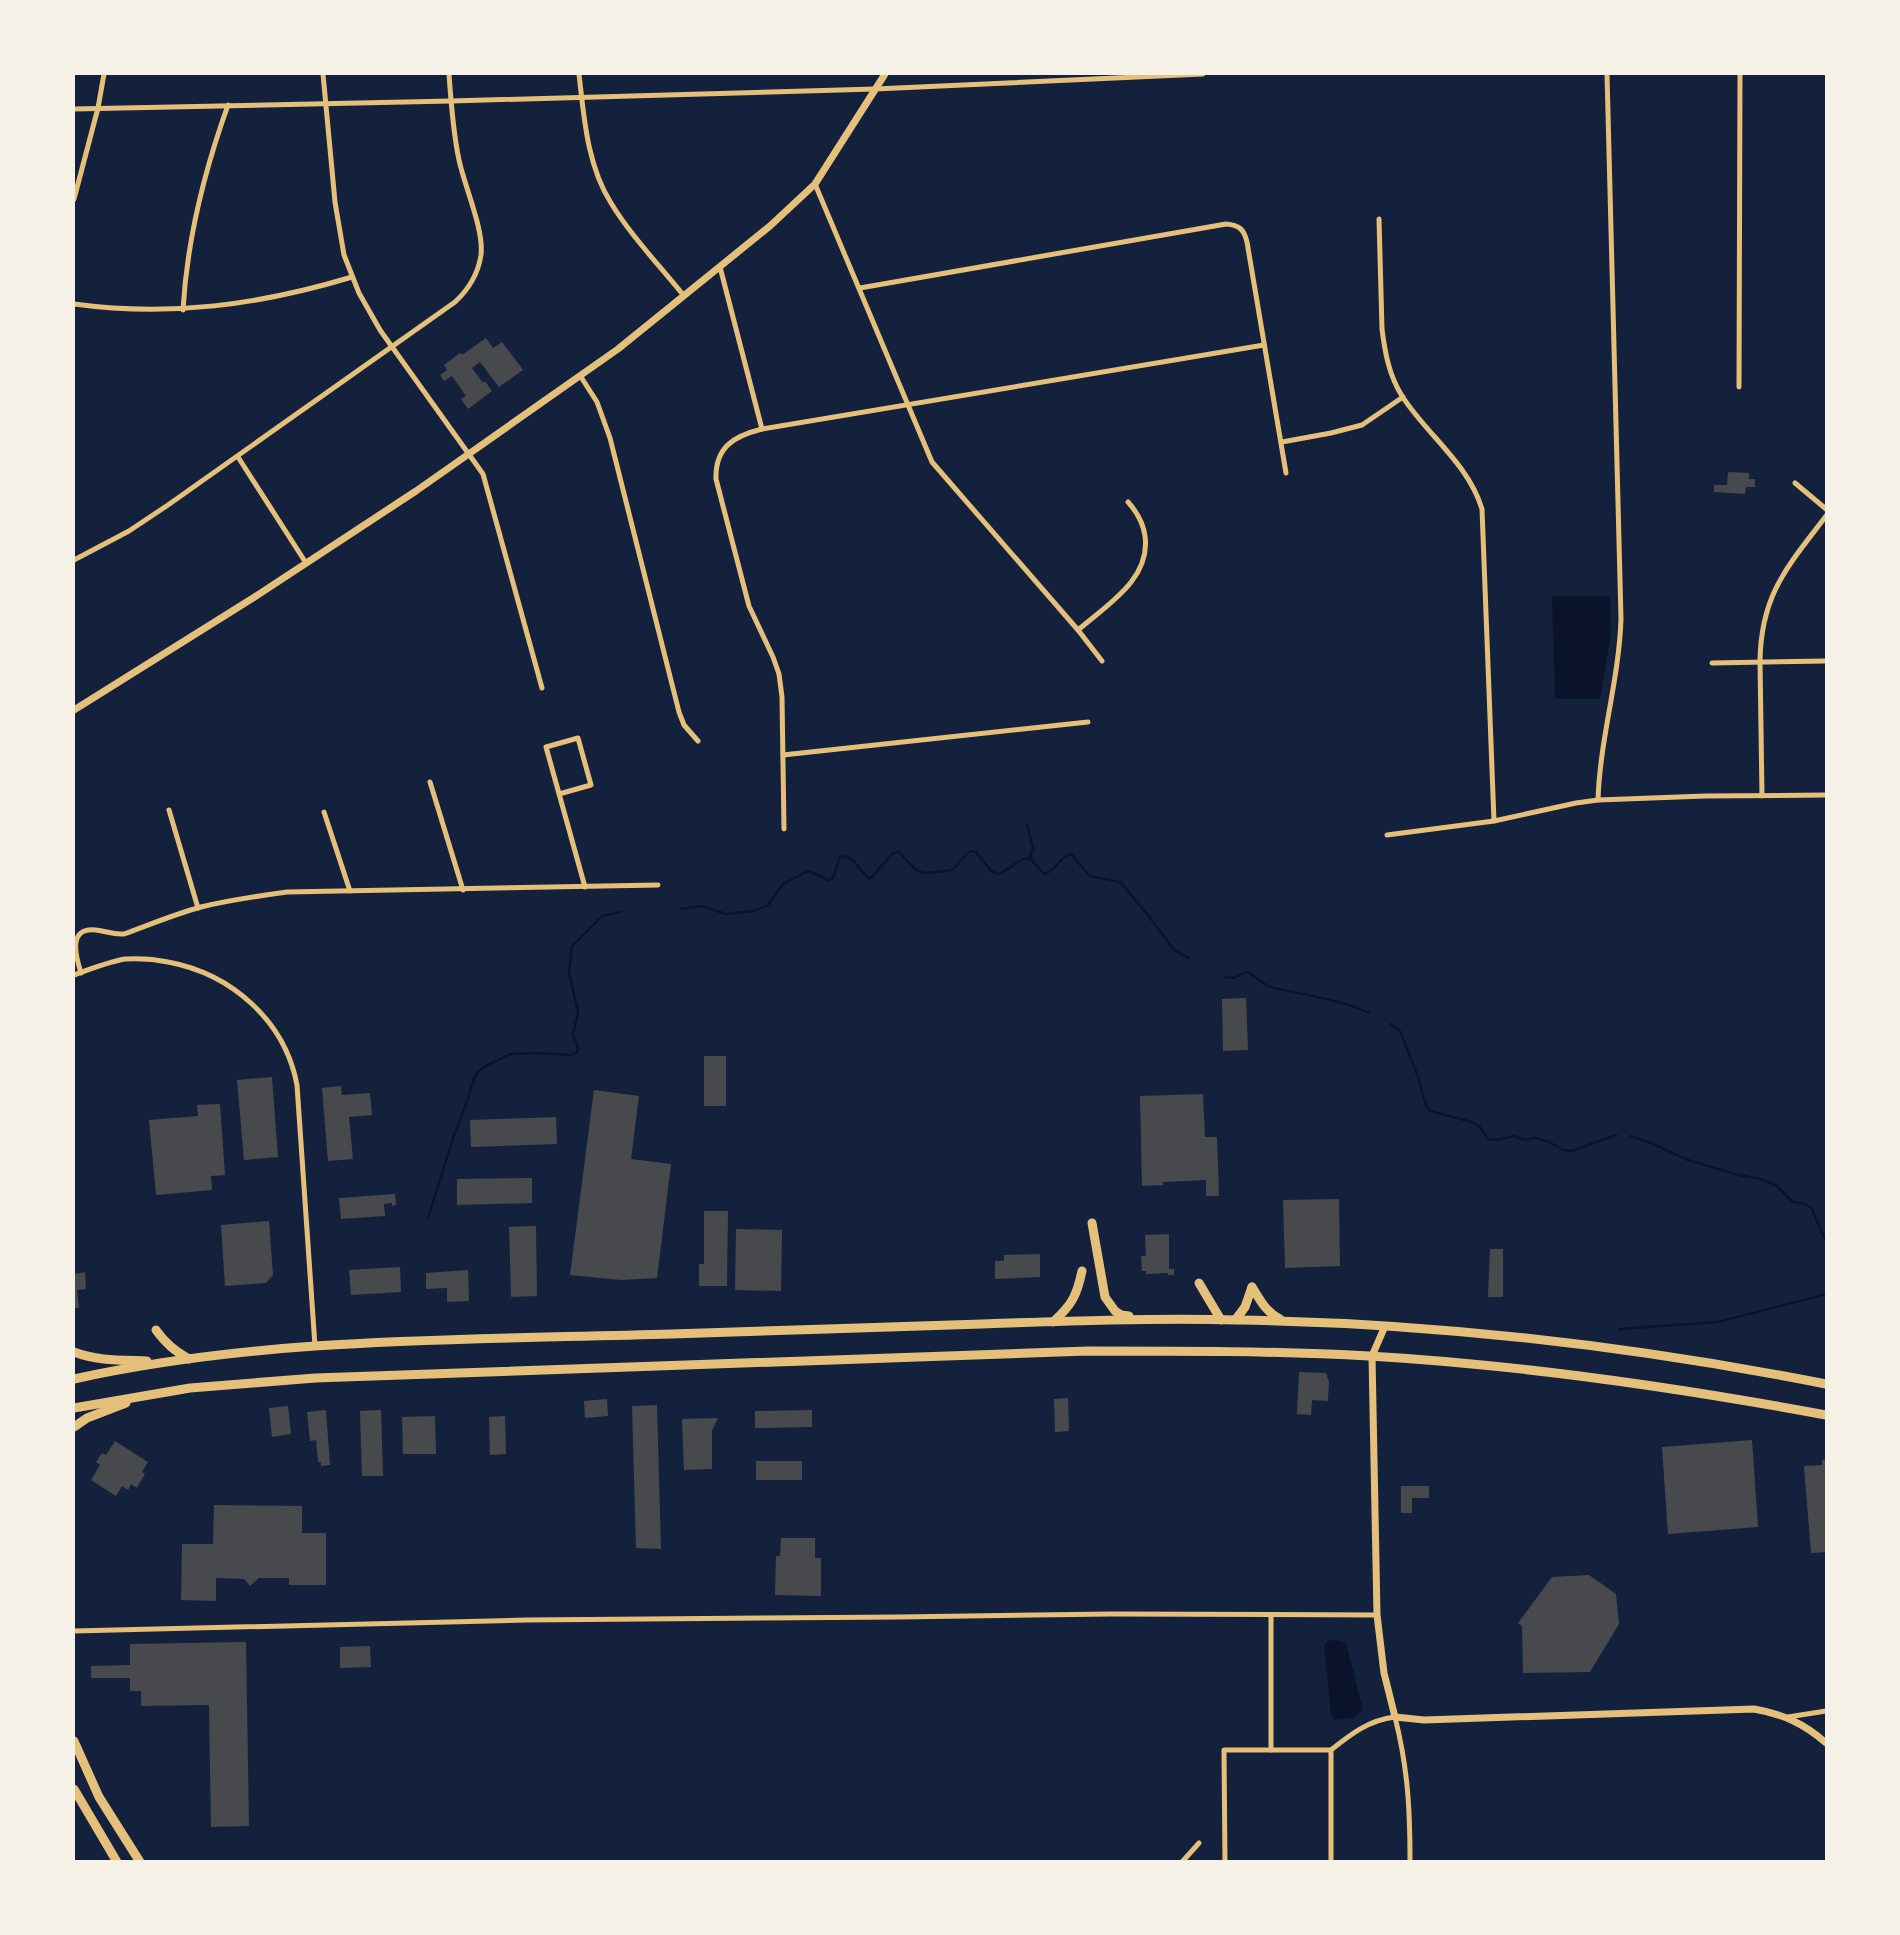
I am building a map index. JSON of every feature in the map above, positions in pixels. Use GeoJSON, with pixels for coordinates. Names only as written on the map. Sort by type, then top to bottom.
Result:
{"type":"FeatureCollection","features":[{"type":"Feature","properties":{"kind":"main road"},"geometry":{"type":"LineString","coordinates":[[1092,1223],[1105,1297],[1110,1305],[1121,1315],[1158,1319]]}},
{"type":"Feature","properties":{"kind":"main road"},"geometry":{"type":"LineString","coordinates":[[1053,1322],[1075,1297],[1082,1271]]}},
{"type":"Feature","properties":{"kind":"main road"},"geometry":{"type":"LineString","coordinates":[[1199,1283],[1221,1320]]}},
{"type":"Feature","properties":{"kind":"main road"},"geometry":{"type":"LineString","coordinates":[[1236,1320],[1245,1307],[1252,1287],[1264,1307],[1272,1315],[1285,1321]]}},
{"type":"Feature","properties":{"kind":"main road"},"geometry":{"type":"LineString","coordinates":[[74,1379],[166,1362],[315,1346],[1158,1319],[1385,1326],[1605,1347],[1710,1362],[1826,1384]]}},
{"type":"Feature","properties":{"kind":"main road"},"geometry":{"type":"LineString","coordinates":[[156,1330],[172,1350],[189,1359]]}},
{"type":"Feature","properties":{"kind":"main road"},"geometry":{"type":"LineString","coordinates":[[74,1408],[148,1394],[240,1383],[352,1376],[1074,1352],[1254,1351],[1372,1356],[1610,1379],[1826,1415]]}},
{"type":"Feature","properties":{"kind":"main road"},"geometry":{"type":"LineString","coordinates":[[74,1352],[102,1360],[166,1362]]}},
{"type":"Feature","properties":{"kind":"main road"},"geometry":{"type":"LineString","coordinates":[[74,1427],[87,1418],[148,1394]]}},
{"type":"Feature","properties":{"kind":"main road"},"geometry":{"type":"LineString","coordinates":[[74,1741],[99,1797],[140,1861]]}},
{"type":"Feature","properties":{"kind":"main road"},"geometry":{"type":"LineString","coordinates":[[74,1789],[117,1861]]}},
{"type":"Feature","properties":{"kind":"street"},"geometry":{"type":"LineString","coordinates":[[74,199],[98,108],[104,74]]}},
{"type":"Feature","properties":{"kind":"street"},"geometry":{"type":"LineString","coordinates":[[323,74],[344,255],[369,313],[483,474],[542,688]]}},
{"type":"Feature","properties":{"kind":"street"},"geometry":{"type":"LineString","coordinates":[[74,560],[129,531],[238,457],[455,302],[467,290],[479,267],[480,238],[459,161],[449,74]]}},
{"type":"Feature","properties":{"kind":"street"},"geometry":{"type":"LineString","coordinates":[[579,74],[591,154],[610,201],[684,296]]}},
{"type":"Feature","properties":{"kind":"street"},"geometry":{"type":"LineString","coordinates":[[74,710],[306,563],[581,377],[770,226],[814,184],[884,74]]}},
{"type":"Feature","properties":{"kind":"street"},"geometry":{"type":"LineString","coordinates":[[74,109],[875,89],[1203,74]]}},
{"type":"Feature","properties":{"kind":"street"},"geometry":{"type":"LineString","coordinates":[[1598,800],[1601,753],[1620,648],[1621,619],[1607,74]]}},
{"type":"Feature","properties":{"kind":"street"},"geometry":{"type":"LineString","coordinates":[[1740,74],[1740,387]]}},
{"type":"Feature","properties":{"kind":"street"},"geometry":{"type":"LineString","coordinates":[[183,310],[193,224],[210,156],[228,105]]}},
{"type":"Feature","properties":{"kind":"street"},"geometry":{"type":"LineString","coordinates":[[814,184],[932,462],[1102,661]]}},
{"type":"Feature","properties":{"kind":"street"},"geometry":{"type":"LineString","coordinates":[[1379,219],[1384,345],[1391,372],[1403,397],[1464,471],[1482,509],[1494,821]]}},
{"type":"Feature","properties":{"kind":"street"},"geometry":{"type":"LineString","coordinates":[[860,288],[1226,224],[1240,227],[1247,242],[1286,473]]}},
{"type":"Feature","properties":{"kind":"street"},"geometry":{"type":"LineString","coordinates":[[720,267],[762,429]]}},
{"type":"Feature","properties":{"kind":"street"},"geometry":{"type":"LineString","coordinates":[[74,304],[120,309],[183,310],[288,295],[352,277]]}},
{"type":"Feature","properties":{"kind":"street"},"geometry":{"type":"LineString","coordinates":[[784,829],[782,697],[779,674],[749,606],[716,479],[719,459],[730,442],[739,436],[762,429],[1264,345]]}},
{"type":"Feature","properties":{"kind":"street"},"geometry":{"type":"LineString","coordinates":[[581,377],[597,402],[610,438],[679,712],[684,724],[698,741]]}},
{"type":"Feature","properties":{"kind":"street"},"geometry":{"type":"LineString","coordinates":[[1282,442],[1362,425],[1403,397]]}},
{"type":"Feature","properties":{"kind":"street"},"geometry":{"type":"LineString","coordinates":[[238,457],[306,563]]}},
{"type":"Feature","properties":{"kind":"street"},"geometry":{"type":"LineString","coordinates":[[1795,483],[1826,509]]}},
{"type":"Feature","properties":{"kind":"street"},"geometry":{"type":"LineString","coordinates":[[1078,630],[1126,589],[1142,565],[1145,552],[1144,529],[1136,511],[1128,502]]}},
{"type":"Feature","properties":{"kind":"street"},"geometry":{"type":"LineString","coordinates":[[1762,796],[1760,641],[1764,620],[1771,598],[1790,565],[1826,516]]}},
{"type":"Feature","properties":{"kind":"street"},"geometry":{"type":"LineString","coordinates":[[1712,663],[1826,661]]}},
{"type":"Feature","properties":{"kind":"street"},"geometry":{"type":"LineString","coordinates":[[783,755],[1088,722]]}},
{"type":"Feature","properties":{"kind":"street"},"geometry":{"type":"LineString","coordinates":[[559,794],[591,785],[578,738],[546,747],[559,794],[585,887]]}},
{"type":"Feature","properties":{"kind":"street"},"geometry":{"type":"LineString","coordinates":[[430,782],[463,890]]}},
{"type":"Feature","properties":{"kind":"street"},"geometry":{"type":"LineString","coordinates":[[1387,835],[1494,821],[1598,800],[1826,795]]}},
{"type":"Feature","properties":{"kind":"street"},"geometry":{"type":"LineString","coordinates":[[169,810],[198,908]]}},
{"type":"Feature","properties":{"kind":"street"},"geometry":{"type":"LineString","coordinates":[[324,812],[351,891]]}},
{"type":"Feature","properties":{"kind":"street"},"geometry":{"type":"LineString","coordinates":[[81,973],[75,943],[82,933],[96,930],[115,935],[124,934],[229,900],[287,892],[659,885]]}},
{"type":"Feature","properties":{"kind":"street"},"geometry":{"type":"LineString","coordinates":[[74,975],[126,959],[147,959],[185,965],[205,972],[241,994],[258,1009],[272,1027],[284,1047],[297,1086],[315,1346]]}},
{"type":"Feature","properties":{"kind":"street"},"geometry":{"type":"LineString","coordinates":[[1385,1326],[1372,1356],[1377,1615],[1384,1673],[1407,1777],[1410,1861]]}},
{"type":"Feature","properties":{"kind":"street"},"geometry":{"type":"LineString","coordinates":[[74,1631],[540,1620],[1111,1614],[1377,1615]]}},
{"type":"Feature","properties":{"kind":"street"},"geometry":{"type":"LineString","coordinates":[[1271,1615],[1271,1750]]}},
{"type":"Feature","properties":{"kind":"street"},"geometry":{"type":"LineString","coordinates":[[1225,1861],[1224,1750],[1331,1749],[1356,1731],[1382,1719],[1395,1717],[1424,1720],[1754,1709],[1788,1717],[1802,1724],[1826,1744]]}},
{"type":"Feature","properties":{"kind":"street"},"geometry":{"type":"LineString","coordinates":[[1788,1717],[1826,1711]]}},
{"type":"Feature","properties":{"kind":"street"},"geometry":{"type":"LineString","coordinates":[[1331,1749],[1331,1861]]}},
{"type":"Feature","properties":{"kind":"street"},"geometry":{"type":"LineString","coordinates":[[1182,1861],[1199,1843]]}},
{"type":"Feature","properties":{"kind":"water"},"geometry":{"type":"Polygon","coordinates":[[[1552,596],[1610,596],[1611,633],[1600,699],[1555,699],[1552,596]]]}},
{"type":"Feature","properties":{"kind":"water"},"geometry":{"type":"Polygon","coordinates":[[[1335,1640],[1345,1642],[1362,1706],[1362,1711],[1353,1718],[1335,1720],[1331,1716],[1324,1645],[1335,1640]]]}},
{"type":"Feature","properties":{"kind":"building"},"geometry":{"type":"Polygon","coordinates":[[[486,338],[493,348],[502,342],[523,370],[499,387],[480,362],[472,368],[492,391],[468,409],[461,399],[466,396],[452,376],[444,381],[440,375],[447,370],[444,365],[486,338]]]}},
{"type":"Feature","properties":{"kind":"building"},"geometry":{"type":"Polygon","coordinates":[[[1728,472],[1749,473],[1749,479],[1755,479],[1755,487],[1746,487],[1745,494],[1714,492],[1714,485],[1727,485],[1728,472]]]}},
{"type":"Feature","properties":{"kind":"building"},"geometry":{"type":"Polygon","coordinates":[[[1246,998],[1248,1050],[1223,1051],[1222,999],[1246,998]]]}},
{"type":"Feature","properties":{"kind":"building"},"geometry":{"type":"Polygon","coordinates":[[[704,1056],[726,1056],[726,1106],[704,1106],[704,1056]]]}},
{"type":"Feature","properties":{"kind":"building"},"geometry":{"type":"Polygon","coordinates":[[[272,1077],[278,1157],[244,1160],[237,1080],[272,1077]]]}},
{"type":"Feature","properties":{"kind":"building"},"geometry":{"type":"Polygon","coordinates":[[[341,1086],[342,1095],[370,1093],[372,1115],[349,1117],[353,1159],[328,1161],[322,1088],[341,1086]]]}},
{"type":"Feature","properties":{"kind":"building"},"geometry":{"type":"Polygon","coordinates":[[[594,1090],[639,1096],[631,1159],[671,1164],[657,1278],[621,1280],[570,1275],[594,1090]]]}},
{"type":"Feature","properties":{"kind":"building"},"geometry":{"type":"Polygon","coordinates":[[[1203,1094],[1205,1137],[1217,1137],[1219,1196],[1206,1196],[1206,1180],[1142,1186],[1140,1096],[1203,1094]]]}},
{"type":"Feature","properties":{"kind":"building"},"geometry":{"type":"Polygon","coordinates":[[[220,1104],[225,1175],[211,1176],[212,1190],[156,1195],[149,1120],[198,1116],[197,1105],[220,1104]]]}},
{"type":"Feature","properties":{"kind":"building"},"geometry":{"type":"Polygon","coordinates":[[[556,1117],[557,1144],[471,1147],[470,1120],[556,1117]]]}},
{"type":"Feature","properties":{"kind":"building"},"geometry":{"type":"Polygon","coordinates":[[[532,1178],[532,1203],[457,1205],[457,1179],[532,1178]]]}},
{"type":"Feature","properties":{"kind":"building"},"geometry":{"type":"Polygon","coordinates":[[[395,1194],[396,1205],[384,1204],[385,1216],[341,1219],[339,1198],[395,1194]]]}},
{"type":"Feature","properties":{"kind":"building"},"geometry":{"type":"Polygon","coordinates":[[[1339,1199],[1340,1266],[1285,1268],[1283,1200],[1339,1199]]]}},
{"type":"Feature","properties":{"kind":"building"},"geometry":{"type":"Polygon","coordinates":[[[704,1211],[728,1211],[727,1286],[699,1286],[699,1264],[704,1264],[704,1211]]]}},
{"type":"Feature","properties":{"kind":"building"},"geometry":{"type":"Polygon","coordinates":[[[269,1221],[273,1275],[266,1283],[225,1286],[221,1225],[269,1221]]]}},
{"type":"Feature","properties":{"kind":"building"},"geometry":{"type":"Polygon","coordinates":[[[536,1226],[537,1296],[511,1297],[509,1227],[536,1226]]]}},
{"type":"Feature","properties":{"kind":"building"},"geometry":{"type":"Polygon","coordinates":[[[736,1229],[782,1230],[781,1291],[735,1290],[736,1229]]]}},
{"type":"Feature","properties":{"kind":"building"},"geometry":{"type":"Polygon","coordinates":[[[1169,1234],[1169,1269],[1174,1269],[1174,1275],[1146,1274],[1146,1271],[1142,1271],[1141,1256],[1146,1256],[1145,1235],[1169,1234]]]}},
{"type":"Feature","properties":{"kind":"building"},"geometry":{"type":"Polygon","coordinates":[[[1490,1249],[1503,1249],[1503,1297],[1488,1297],[1490,1249]]]}},
{"type":"Feature","properties":{"kind":"building"},"geometry":{"type":"Polygon","coordinates":[[[1040,1254],[1040,1277],[995,1279],[995,1261],[1004,1261],[1004,1255],[1040,1254]]]}},
{"type":"Feature","properties":{"kind":"building"},"geometry":{"type":"Polygon","coordinates":[[[400,1267],[401,1292],[351,1295],[349,1270],[400,1267]]]}},
{"type":"Feature","properties":{"kind":"building"},"geometry":{"type":"Polygon","coordinates":[[[468,1270],[469,1301],[447,1302],[447,1288],[426,1289],[426,1273],[468,1270]]]}},
{"type":"Feature","properties":{"kind":"building"},"geometry":{"type":"Polygon","coordinates":[[[85,1272],[86,1289],[77,1290],[79,1308],[74,1308],[74,1274],[85,1272]]]}},
{"type":"Feature","properties":{"kind":"building"},"geometry":{"type":"Polygon","coordinates":[[[1299,1372],[1326,1373],[1329,1382],[1328,1401],[1312,1400],[1311,1415],[1297,1414],[1299,1372]]]}},
{"type":"Feature","properties":{"kind":"building"},"geometry":{"type":"Polygon","coordinates":[[[1068,1398],[1069,1431],[1055,1432],[1054,1399],[1068,1398]]]}},
{"type":"Feature","properties":{"kind":"building"},"geometry":{"type":"Polygon","coordinates":[[[607,1399],[608,1416],[585,1418],[584,1401],[607,1399]]]}},
{"type":"Feature","properties":{"kind":"building"},"geometry":{"type":"Polygon","coordinates":[[[657,1405],[661,1549],[636,1548],[632,1406],[657,1405]]]}},
{"type":"Feature","properties":{"kind":"building"},"geometry":{"type":"Polygon","coordinates":[[[288,1406],[291,1434],[272,1437],[269,1408],[288,1406]]]}},
{"type":"Feature","properties":{"kind":"building"},"geometry":{"type":"Polygon","coordinates":[[[326,1410],[330,1465],[321,1466],[321,1462],[318,1462],[316,1440],[310,1441],[307,1412],[326,1410]]]}},
{"type":"Feature","properties":{"kind":"building"},"geometry":{"type":"Polygon","coordinates":[[[381,1410],[383,1476],[362,1476],[360,1411],[381,1410]]]}},
{"type":"Feature","properties":{"kind":"building"},"geometry":{"type":"Polygon","coordinates":[[[812,1410],[812,1427],[755,1428],[755,1411],[812,1410]]]}},
{"type":"Feature","properties":{"kind":"building"},"geometry":{"type":"Polygon","coordinates":[[[435,1416],[436,1454],[403,1454],[402,1417],[435,1416]]]}},
{"type":"Feature","properties":{"kind":"building"},"geometry":{"type":"Polygon","coordinates":[[[505,1416],[506,1454],[490,1455],[489,1417],[505,1416]]]}},
{"type":"Feature","properties":{"kind":"building"},"geometry":{"type":"Polygon","coordinates":[[[718,1418],[712,1430],[712,1469],[684,1470],[682,1419],[718,1418]]]}},
{"type":"Feature","properties":{"kind":"building"},"geometry":{"type":"Polygon","coordinates":[[[1752,1440],[1758,1527],[1668,1534],[1662,1447],[1752,1440]]]}},
{"type":"Feature","properties":{"kind":"building"},"geometry":{"type":"Polygon","coordinates":[[[115,1441],[148,1462],[137,1488],[131,1484],[128,1490],[122,1486],[116,1496],[91,1480],[100,1465],[96,1462],[102,1453],[106,1455],[115,1441]]]}},
{"type":"Feature","properties":{"kind":"building"},"geometry":{"type":"Polygon","coordinates":[[[1826,1459],[1826,1552],[1811,1553],[1804,1466],[1822,1465],[1822,1460],[1826,1459]]]}},
{"type":"Feature","properties":{"kind":"building"},"geometry":{"type":"Polygon","coordinates":[[[756,1461],[802,1461],[802,1480],[756,1480],[756,1461]]]}},
{"type":"Feature","properties":{"kind":"building"},"geometry":{"type":"Polygon","coordinates":[[[1401,1486],[1429,1486],[1429,1498],[1412,1498],[1412,1513],[1401,1513],[1401,1486]]]}},
{"type":"Feature","properties":{"kind":"building"},"geometry":{"type":"Polygon","coordinates":[[[214,1505],[302,1506],[302,1533],[326,1533],[326,1585],[289,1585],[289,1578],[259,1578],[250,1586],[244,1579],[216,1578],[216,1601],[181,1600],[182,1544],[213,1544],[214,1505]]]}},
{"type":"Feature","properties":{"kind":"building"},"geometry":{"type":"Polygon","coordinates":[[[781,1538],[815,1538],[815,1558],[821,1558],[821,1596],[775,1595],[776,1556],[780,1556],[781,1538]]]}},
{"type":"Feature","properties":{"kind":"building"},"geometry":{"type":"Polygon","coordinates":[[[1589,1575],[1616,1594],[1619,1624],[1590,1672],[1523,1673],[1522,1626],[1518,1623],[1552,1577],[1589,1575]]]}},
{"type":"Feature","properties":{"kind":"building"},"geometry":{"type":"Polygon","coordinates":[[[246,1642],[249,1826],[211,1827],[209,1705],[141,1706],[141,1691],[130,1691],[130,1678],[91,1678],[91,1666],[130,1665],[130,1644],[246,1642]]]}},
{"type":"Feature","properties":{"kind":"building"},"geometry":{"type":"Polygon","coordinates":[[[370,1646],[371,1667],[340,1668],[340,1647],[370,1646]]]}},
{"type":"Feature","properties":{"kind":"waterway"},"geometry":{"type":"LineString","coordinates":[[1027,825],[1033,848],[1030,858]]}},
{"type":"Feature","properties":{"kind":"waterway"},"geometry":{"type":"LineString","coordinates":[[681,909],[701,906],[726,914],[753,911],[767,906],[783,884],[806,872],[828,880],[833,878],[840,857],[845,856],[869,878],[893,853],[899,852],[917,870],[926,873],[952,870],[970,851],[976,852],[992,872],[1000,874],[1023,859],[1030,858],[1044,874],[1071,854],[1090,876],[1120,882],[1173,949],[1189,958]]}},
{"type":"Feature","properties":{"kind":"waterway"},"geometry":{"type":"LineString","coordinates":[[428,1218],[454,1135],[478,1072],[510,1054],[572,1055],[577,1052],[573,1035],[578,1012],[569,972],[572,946],[602,916],[620,912]]}},
{"type":"Feature","properties":{"kind":"waterway"},"geometry":{"type":"LineString","coordinates":[[1225,977],[1234,978],[1246,972],[1269,987],[1334,1001],[1369,1013]]}},
{"type":"Feature","properties":{"kind":"waterway"},"geometry":{"type":"LineString","coordinates":[[1391,1024],[1401,1033],[1430,1111],[1472,1122],[1479,1126],[1488,1139],[1515,1136],[1524,1140],[1535,1138],[1563,1150],[1572,1151],[1616,1135]]}},
{"type":"Feature","properties":{"kind":"waterway"},"geometry":{"type":"LineString","coordinates":[[1631,1136],[1688,1160],[1761,1179],[1777,1186],[1793,1202],[1805,1204],[1812,1209],[1826,1240]]}},
{"type":"Feature","properties":{"kind":"waterway"},"geometry":{"type":"LineString","coordinates":[[1619,1329],[1718,1322],[1826,1294]]}}]}
